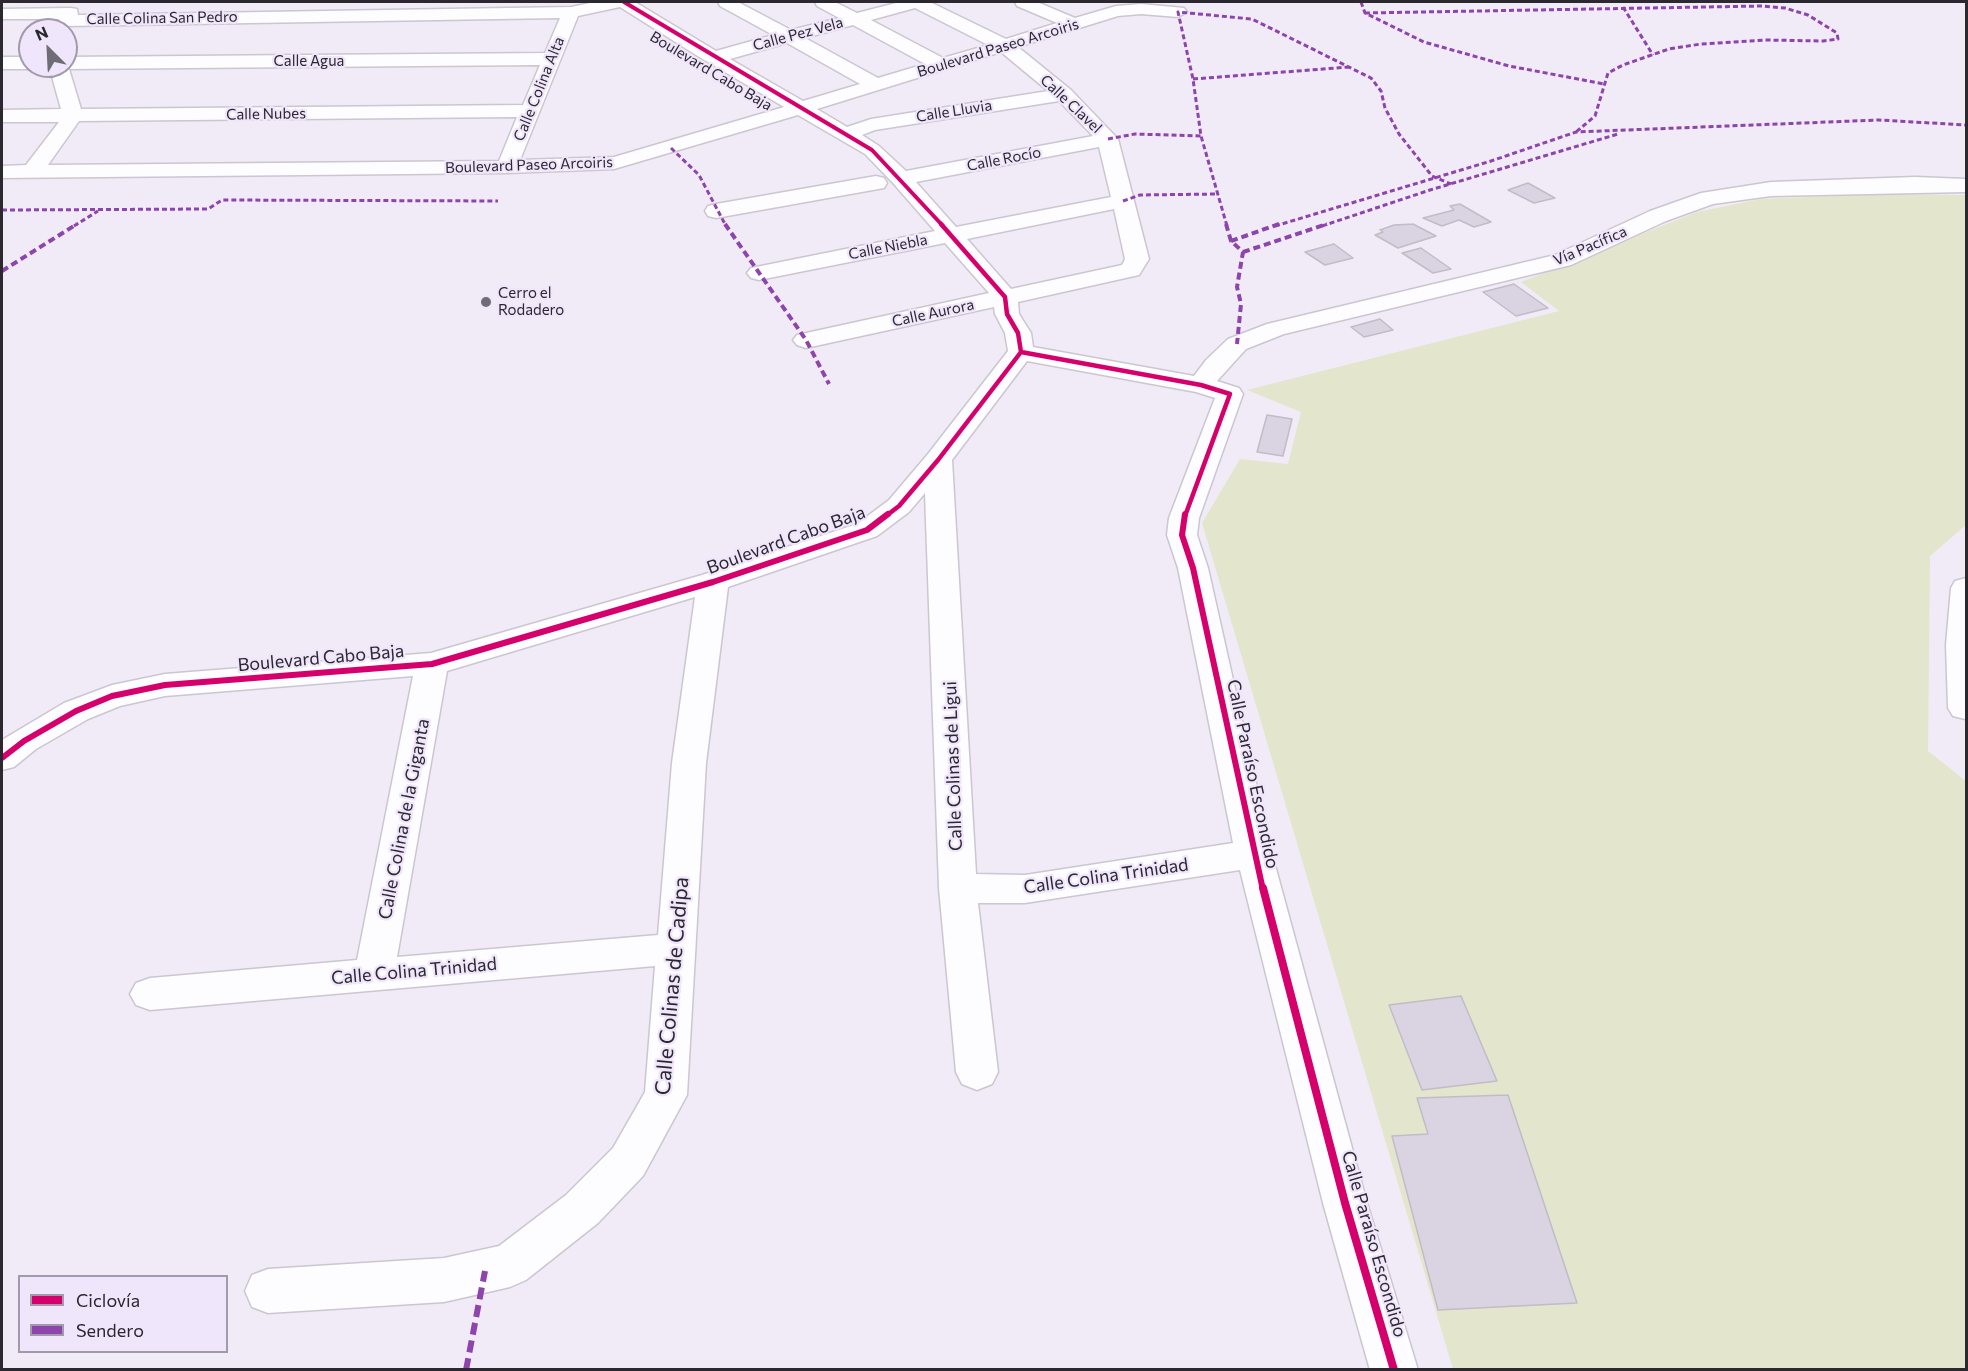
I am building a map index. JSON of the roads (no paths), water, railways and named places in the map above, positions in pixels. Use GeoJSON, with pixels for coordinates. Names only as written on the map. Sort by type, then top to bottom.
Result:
{"type":"FeatureCollection","features":[{"type":"Feature","properties":{"kind":"street","name":"Boulevard Cabo Baja"},"geometry":{"type":"LineString","coordinates":[[2,758],[24,741],[65,717],[112,696],[165,685],[432,664],[713,582],[867,530],[899,506],[938,459],[1021,352],[1018,333],[1006,305],[901,178],[872,150],[846,134],[792,111],[700,55],[624,2]]}},
{"type":"Feature","properties":{"kind":"street"},"geometry":{"type":"LineString","coordinates":[[726,2],[877,85]]}},
{"type":"Feature","properties":{"kind":"street"},"geometry":{"type":"LineString","coordinates":[[823,2],[942,65]]}},
{"type":"Feature","properties":{"kind":"street","name":"Calle Pez Vela"},"geometry":{"type":"LineString","coordinates":[[700,55],[787,37],[918,2]]}},
{"type":"Feature","properties":{"kind":"street","name":"Calle Clavel"},"geometry":{"type":"LineString","coordinates":[[918,2],[1005,46],[1064,94],[1108,139],[1137,259],[1131,270]]}},
{"type":"Feature","properties":{"kind":"street"},"geometry":{"type":"LineString","coordinates":[[1023,2],[1068,22],[1075,7],[1072,2]]}},
{"type":"Feature","properties":{"kind":"street","name":"Boulevard Cabo Baja"},"geometry":{"type":"LineString","coordinates":[[604,3],[700,55],[792,111],[845,152],[883,191],[716,211]]}},
{"type":"Feature","properties":{"kind":"street","name":"Calle Colina San Pedro"},"geometry":{"type":"LineString","coordinates":[[2,14],[67,16],[92,10],[571,12],[604,3]]}},
{"type":"Feature","properties":{"kind":"street","name":"Boulevard Paseo Arcoiris"},"geometry":{"type":"LineString","coordinates":[[2,172],[507,167],[614,163],[1005,46],[1068,22],[1127,9],[1178,12]]}},
{"type":"Feature","properties":{"kind":"street","name":"Calle Colina Alta"},"geometry":{"type":"LineString","coordinates":[[507,167],[571,12]]}},
{"type":"Feature","properties":{"kind":"street","name":"Calle Agua"},"geometry":{"type":"LineString","coordinates":[[78,63],[552,59]]}},
{"type":"Feature","properties":{"kind":"street"},"geometry":{"type":"LineString","coordinates":[[2,63],[18,63]]}},
{"type":"Feature","properties":{"kind":"street"},"geometry":{"type":"LineString","coordinates":[[32,172],[73,116],[62,78]]}},
{"type":"Feature","properties":{"kind":"street","name":"Calle Lluvia"},"geometry":{"type":"LineString","coordinates":[[846,134],[871,125],[1064,94]]}},
{"type":"Feature","properties":{"kind":"street","name":"Calle Nubes"},"geometry":{"type":"LineString","coordinates":[[2,116],[530,111]]}},
{"type":"Feature","properties":{"kind":"street","name":"Calle Rocío"},"geometry":{"type":"LineString","coordinates":[[901,178],[1108,139]]}},
{"type":"Feature","properties":{"kind":"street","name":"Vía Pacífica"},"geometry":{"type":"LineString","coordinates":[[1201,385],[1215,365],[1237,344],[1276,329],[1563,260],[1659,216],[1709,198],[1771,189],[1915,184],[1966,185]]}},
{"type":"Feature","properties":{"kind":"street","name":"Calle Niebla"},"geometry":{"type":"LineString","coordinates":[[759,273],[918,232],[950,235],[1123,201]]}},
{"type":"Feature","properties":{"kind":"street"},"geometry":{"type":"LineString","coordinates":[[918,232],[941,258]]}},
{"type":"Feature","properties":{"kind":"street","name":"Calle Aurora"},"geometry":{"type":"LineString","coordinates":[[806,340],[973,293],[1006,305],[1131,270]]}},
{"type":"Feature","properties":{"kind":"street","name":"Calle Paraíso Escondido"},"geometry":{"type":"LineString","coordinates":[[1021,352],[1201,385],[1228,392],[1230,397],[1184,518],[1182,535],[1193,568],[1254,854],[1346,1203],[1394,1370]]}},
{"type":"Feature","properties":{"kind":"street","name":"Calle Colinas de Ligui"},"geometry":{"type":"LineString","coordinates":[[938,459],[958,888],[977,1072]]}},
{"type":"Feature","properties":{"kind":"street","name":"Calle Colinas de Cadipa"},"geometry":{"type":"LineString","coordinates":[[268,1291],[444,1280],[510,1265],[582,1209],[628,1162],[666,1095],[678,949],[689,763],[713,582]]}},
{"type":"Feature","properties":{"kind":"street"},"geometry":{"type":"LineString","coordinates":[[1965,708],[1962,645],[1963,603],[1966,588]]}},
{"type":"Feature","properties":{"kind":"street","name":"Calle Colina de la Giganta"},"geometry":{"type":"LineString","coordinates":[[374,975],[432,664]]}},
{"type":"Feature","properties":{"kind":"street","name":"Calle Colina Trinidad"},"geometry":{"type":"LineString","coordinates":[[958,888],[1025,889],[1254,854]]}},
{"type":"Feature","properties":{"kind":"street","name":"Calle Colina Trinidad"},"geometry":{"type":"LineString","coordinates":[[150,994],[678,949]]}},
{"type":"Feature","properties":{"kind":"place","name":"Cerro el Rodadero"},"geometry":{"type":"Point","coordinates":[486,302]}}]}
